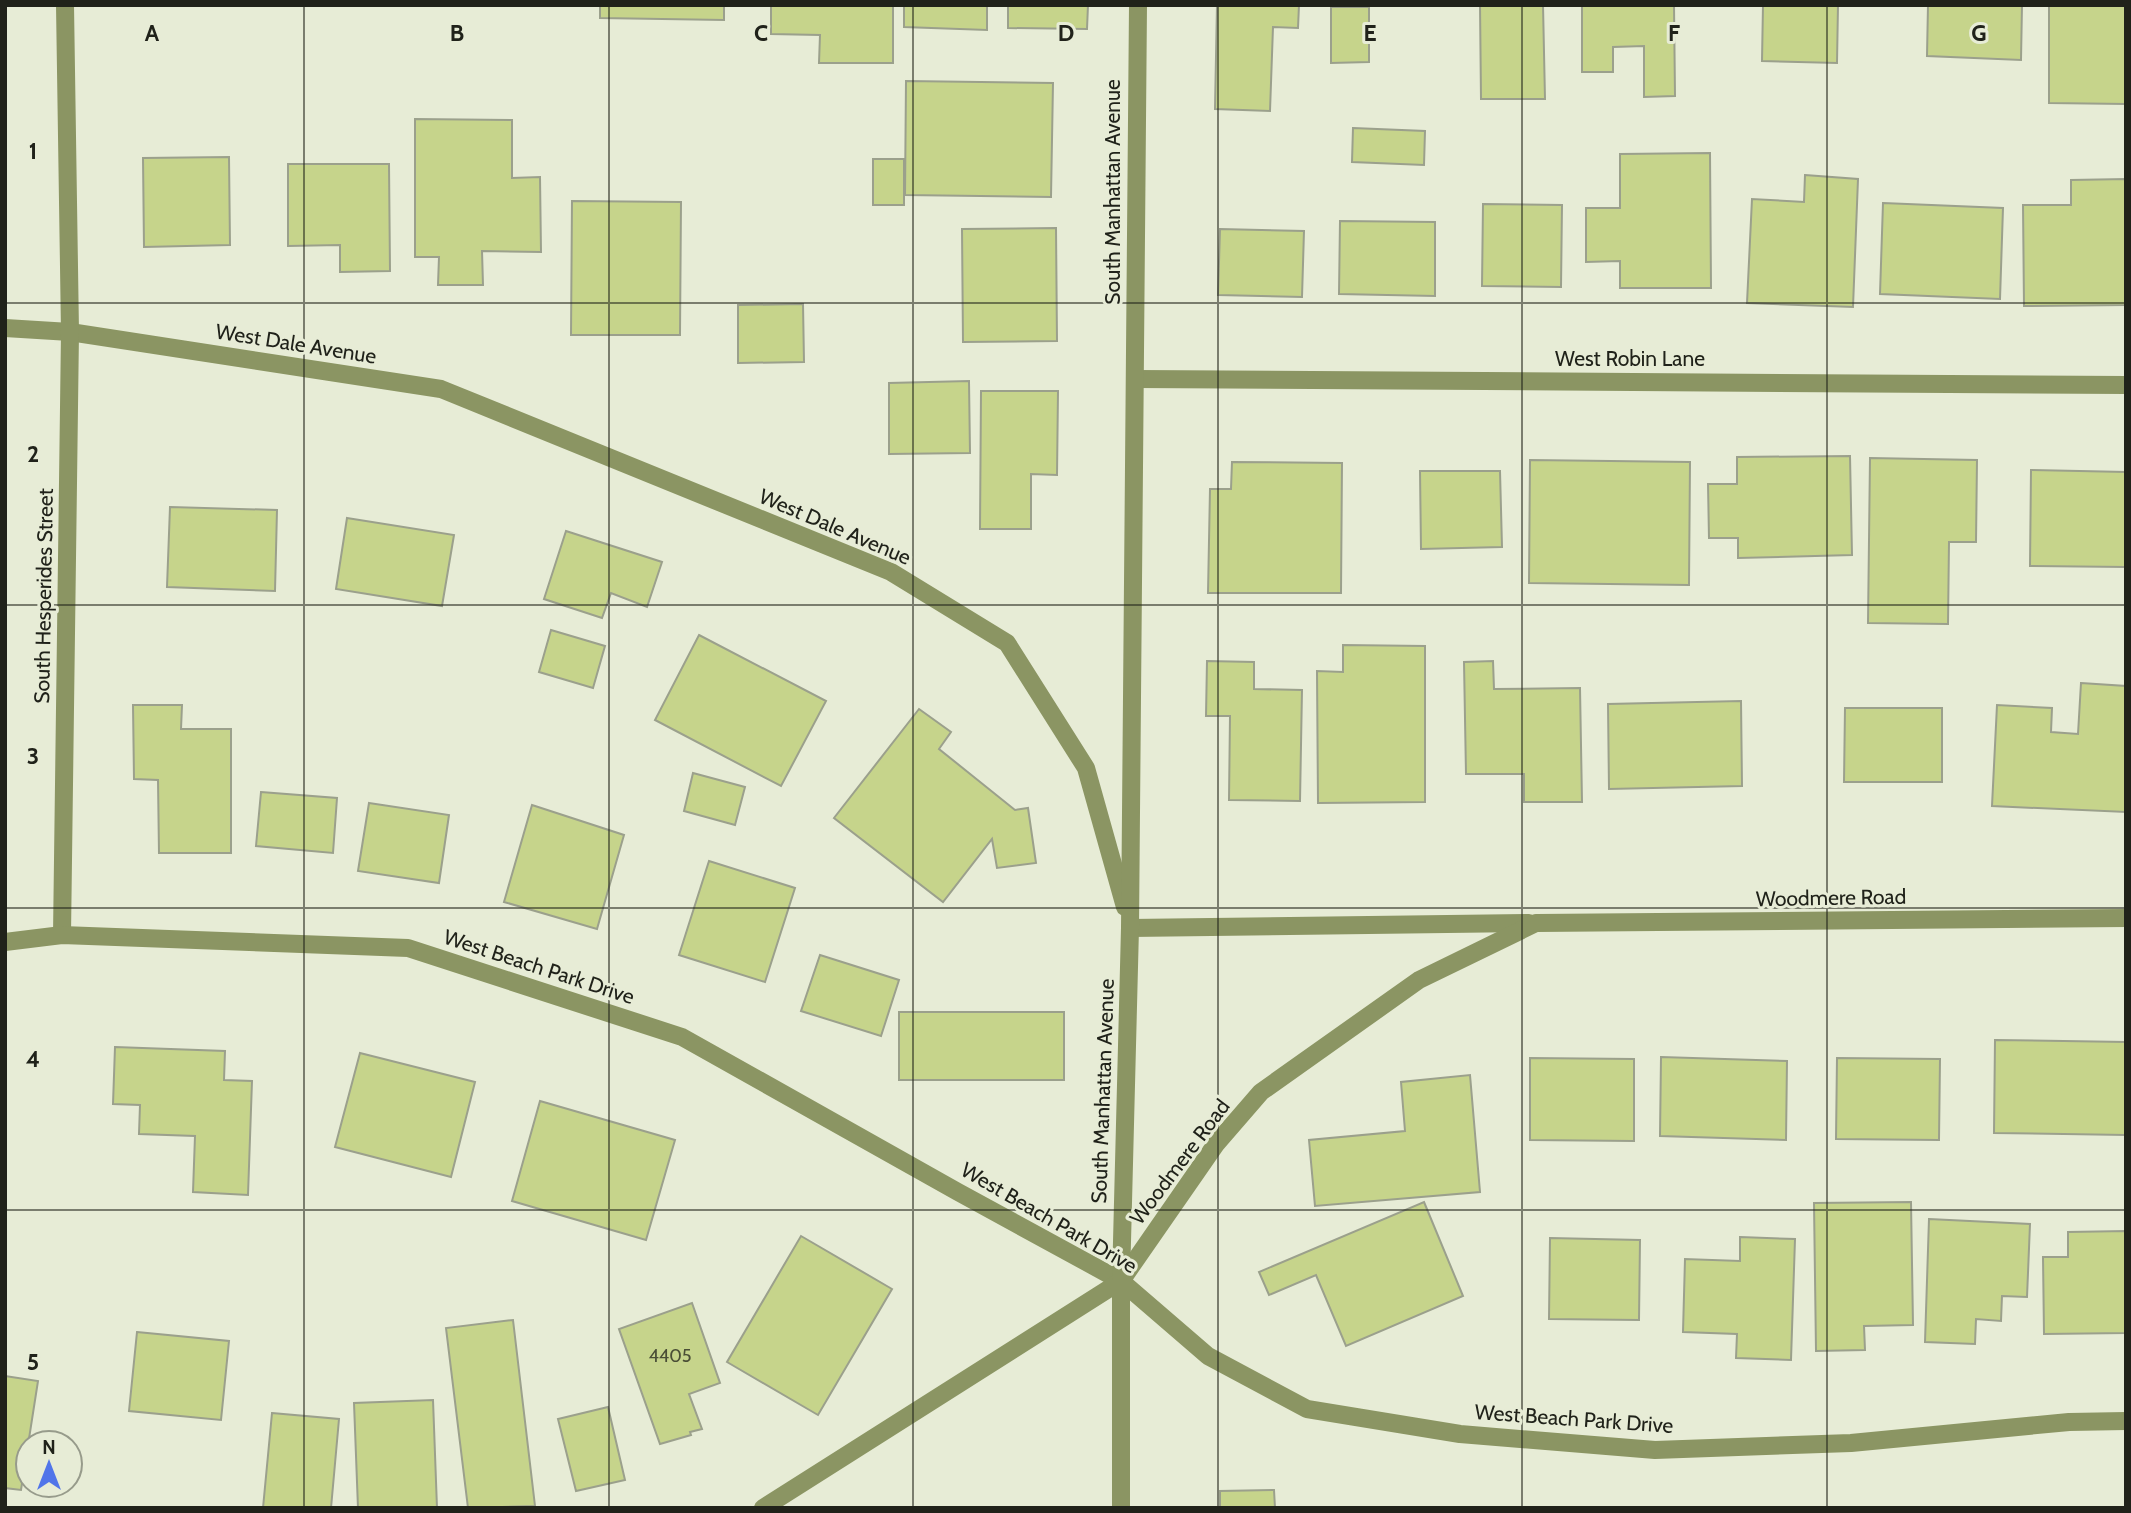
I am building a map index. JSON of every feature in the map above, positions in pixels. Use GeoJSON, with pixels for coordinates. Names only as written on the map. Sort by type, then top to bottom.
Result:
{"type":"FeatureCollection","features":[{"type":"Feature","properties":{"kind":"street","name":"South Hesperides Street"},"geometry":{"type":"LineString","coordinates":[[62,935],[70,332],[65,5]]}},
{"type":"Feature","properties":{"kind":"street","name":"South Manhattan Avenue"},"geometry":{"type":"LineString","coordinates":[[1135,379],[1138,5]]}},
{"type":"Feature","properties":{"kind":"street","name":"West Dale Avenue"},"geometry":{"type":"LineString","coordinates":[[5,328],[70,332],[441,389],[891,572],[1007,643],[1086,768],[1130,928]]}},
{"type":"Feature","properties":{"kind":"street","name":"West Robin Lane"},"geometry":{"type":"LineString","coordinates":[[1135,379],[2126,385]]}},
{"type":"Feature","properties":{"kind":"street"},"geometry":{"type":"LineString","coordinates":[[1130,928],[1135,379]]}},
{"type":"Feature","properties":{"kind":"street","name":"Woodmere Road"},"geometry":{"type":"LineString","coordinates":[[1130,928],[2126,918]]}},
{"type":"Feature","properties":{"kind":"street","name":"Woodmere Road"},"geometry":{"type":"LineString","coordinates":[[763,1508],[1121,1281],[1216,1144],[1261,1092],[1419,980],[1536,923]]}},
{"type":"Feature","properties":{"kind":"street","name":"South Manhattan Avenue"},"geometry":{"type":"LineString","coordinates":[[1121,1508],[1121,1281],[1130,928]]}},
{"type":"Feature","properties":{"kind":"street","name":"West Beach Park Drive"},"geometry":{"type":"LineString","coordinates":[[5,942],[62,935],[408,948],[682,1037],[1121,1281],[1208,1356],[1307,1409],[1460,1434],[1655,1450],[1851,1443],[2070,1422],[2126,1421]]}},
{"type":"Feature","properties":{"kind":"building"},"geometry":{"type":"Polygon","coordinates":[[[600,5],[724,5],[724,20],[600,18],[600,5]]]}},
{"type":"Feature","properties":{"kind":"building"},"geometry":{"type":"Polygon","coordinates":[[[771,5],[893,5],[893,63],[819,63],[820,35],[771,34],[771,5]]]}},
{"type":"Feature","properties":{"kind":"building"},"geometry":{"type":"Polygon","coordinates":[[[904,5],[987,5],[987,30],[904,27],[904,5]]]}},
{"type":"Feature","properties":{"kind":"building"},"geometry":{"type":"Polygon","coordinates":[[[1008,5],[1088,5],[1087,29],[1008,28],[1008,5]]]}},
{"type":"Feature","properties":{"kind":"building"},"geometry":{"type":"Polygon","coordinates":[[[1217,5],[1299,5],[1298,28],[1273,27],[1270,111],[1215,109],[1217,5]]]}},
{"type":"Feature","properties":{"kind":"building"},"geometry":{"type":"Polygon","coordinates":[[[1480,5],[1543,5],[1545,99],[1481,99],[1480,5]]]}},
{"type":"Feature","properties":{"kind":"building"},"geometry":{"type":"Polygon","coordinates":[[[1582,5],[1674,5],[1675,96],[1644,97],[1644,46],[1613,47],[1613,72],[1582,72],[1582,5]]]}},
{"type":"Feature","properties":{"kind":"building"},"geometry":{"type":"Polygon","coordinates":[[[1763,5],[1838,5],[1837,63],[1762,61],[1763,5]]]}},
{"type":"Feature","properties":{"kind":"building"},"geometry":{"type":"Polygon","coordinates":[[[1928,5],[2022,5],[2021,60],[1927,56],[1928,5]]]}},
{"type":"Feature","properties":{"kind":"building"},"geometry":{"type":"Polygon","coordinates":[[[2049,5],[2126,5],[2126,104],[2049,103],[2049,5]]]}},
{"type":"Feature","properties":{"kind":"building"},"geometry":{"type":"Polygon","coordinates":[[[1331,7],[1369,7],[1369,62],[1331,63],[1331,7]]]}},
{"type":"Feature","properties":{"kind":"building"},"geometry":{"type":"Polygon","coordinates":[[[906,81],[1053,83],[1051,197],[905,195],[906,81]]]}},
{"type":"Feature","properties":{"kind":"building"},"geometry":{"type":"Polygon","coordinates":[[[415,119],[512,120],[512,178],[540,177],[541,252],[482,251],[483,285],[438,285],[439,257],[415,257],[415,119]]]}},
{"type":"Feature","properties":{"kind":"building"},"geometry":{"type":"Polygon","coordinates":[[[1353,128],[1425,131],[1424,165],[1352,162],[1353,128]]]}},
{"type":"Feature","properties":{"kind":"building"},"geometry":{"type":"Polygon","coordinates":[[[1710,153],[1711,288],[1620,288],[1620,261],[1586,262],[1586,208],[1620,208],[1620,154],[1710,153]]]}},
{"type":"Feature","properties":{"kind":"building"},"geometry":{"type":"Polygon","coordinates":[[[229,157],[230,245],[144,247],[143,158],[229,157]]]}},
{"type":"Feature","properties":{"kind":"building"},"geometry":{"type":"Polygon","coordinates":[[[873,159],[904,159],[904,205],[873,205],[873,159]]]}},
{"type":"Feature","properties":{"kind":"building"},"geometry":{"type":"Polygon","coordinates":[[[288,164],[389,164],[390,271],[340,272],[340,245],[288,246],[288,164]]]}},
{"type":"Feature","properties":{"kind":"building"},"geometry":{"type":"Polygon","coordinates":[[[1805,175],[1858,179],[1853,307],[1747,303],[1752,199],[1804,202],[1805,175]]]}},
{"type":"Feature","properties":{"kind":"building"},"geometry":{"type":"Polygon","coordinates":[[[2126,179],[2126,305],[2024,306],[2023,205],[2071,205],[2071,180],[2126,179]]]}},
{"type":"Feature","properties":{"kind":"building"},"geometry":{"type":"Polygon","coordinates":[[[572,201],[681,202],[680,335],[571,335],[572,201]]]}},
{"type":"Feature","properties":{"kind":"building"},"geometry":{"type":"Polygon","coordinates":[[[1883,203],[2003,208],[2000,299],[1880,294],[1883,203]]]}},
{"type":"Feature","properties":{"kind":"building"},"geometry":{"type":"Polygon","coordinates":[[[1483,204],[1562,205],[1561,287],[1482,286],[1483,204]]]}},
{"type":"Feature","properties":{"kind":"building"},"geometry":{"type":"Polygon","coordinates":[[[1340,221],[1435,222],[1435,296],[1339,294],[1340,221]]]}},
{"type":"Feature","properties":{"kind":"building"},"geometry":{"type":"Polygon","coordinates":[[[1056,228],[1057,341],[963,342],[962,229],[1056,228]]]}},
{"type":"Feature","properties":{"kind":"building"},"geometry":{"type":"Polygon","coordinates":[[[1220,229],[1304,231],[1302,297],[1218,295],[1220,229]]]}},
{"type":"Feature","properties":{"kind":"building"},"geometry":{"type":"Polygon","coordinates":[[[803,304],[804,362],[738,363],[738,305],[803,304]]]}},
{"type":"Feature","properties":{"kind":"building"},"geometry":{"type":"Polygon","coordinates":[[[969,381],[970,453],[889,454],[889,383],[969,381]]]}},
{"type":"Feature","properties":{"kind":"building"},"geometry":{"type":"Polygon","coordinates":[[[981,391],[1058,391],[1057,475],[1031,474],[1031,529],[980,529],[981,391]]]}},
{"type":"Feature","properties":{"kind":"building"},"geometry":{"type":"Polygon","coordinates":[[[1850,456],[1852,555],[1738,558],[1738,538],[1709,538],[1708,484],[1737,484],[1737,457],[1850,456]]]}},
{"type":"Feature","properties":{"kind":"building"},"geometry":{"type":"Polygon","coordinates":[[[1870,458],[1977,460],[1976,542],[1949,542],[1948,624],[1868,623],[1870,458]]]}},
{"type":"Feature","properties":{"kind":"building"},"geometry":{"type":"Polygon","coordinates":[[[1530,460],[1690,462],[1689,585],[1529,583],[1530,460]]]}},
{"type":"Feature","properties":{"kind":"building"},"geometry":{"type":"Polygon","coordinates":[[[1232,462],[1342,463],[1341,593],[1208,593],[1210,489],[1231,489],[1232,462]]]}},
{"type":"Feature","properties":{"kind":"building"},"geometry":{"type":"Polygon","coordinates":[[[2031,470],[2126,472],[2126,567],[2030,566],[2031,470]]]}},
{"type":"Feature","properties":{"kind":"building"},"geometry":{"type":"Polygon","coordinates":[[[1420,471],[1500,471],[1502,547],[1421,549],[1420,471]]]}},
{"type":"Feature","properties":{"kind":"building"},"geometry":{"type":"Polygon","coordinates":[[[170,507],[277,510],[275,591],[167,587],[170,507]]]}},
{"type":"Feature","properties":{"kind":"building"},"geometry":{"type":"Polygon","coordinates":[[[347,518],[454,535],[442,606],[336,589],[347,518]]]}},
{"type":"Feature","properties":{"kind":"building"},"geometry":{"type":"Polygon","coordinates":[[[566,531],[662,562],[647,607],[611,593],[602,618],[544,599],[566,531]]]}},
{"type":"Feature","properties":{"kind":"building"},"geometry":{"type":"Polygon","coordinates":[[[551,630],[605,646],[593,688],[539,672],[551,630]]]}},
{"type":"Feature","properties":{"kind":"building"},"geometry":{"type":"Polygon","coordinates":[[[699,635],[826,701],[781,786],[655,720],[699,635]]]}},
{"type":"Feature","properties":{"kind":"building"},"geometry":{"type":"Polygon","coordinates":[[[1343,645],[1425,646],[1425,802],[1318,803],[1317,671],[1343,672],[1343,645]]]}},
{"type":"Feature","properties":{"kind":"building"},"geometry":{"type":"Polygon","coordinates":[[[1207,661],[1254,662],[1254,689],[1302,690],[1300,801],[1229,800],[1230,716],[1206,716],[1207,661]]]}},
{"type":"Feature","properties":{"kind":"building"},"geometry":{"type":"Polygon","coordinates":[[[1493,661],[1494,689],[1580,688],[1582,802],[1524,802],[1524,774],[1466,774],[1464,662],[1493,661]]]}},
{"type":"Feature","properties":{"kind":"building"},"geometry":{"type":"Polygon","coordinates":[[[2081,683],[2126,686],[2126,812],[1992,806],[1997,705],[2052,708],[2051,732],[2078,734],[2081,683]]]}},
{"type":"Feature","properties":{"kind":"building"},"geometry":{"type":"Polygon","coordinates":[[[1741,701],[1742,786],[1609,789],[1608,704],[1741,701]]]}},
{"type":"Feature","properties":{"kind":"building"},"geometry":{"type":"Polygon","coordinates":[[[133,705],[182,705],[181,729],[231,729],[231,853],[159,853],[158,780],[134,779],[133,705]]]}},
{"type":"Feature","properties":{"kind":"building"},"geometry":{"type":"Polygon","coordinates":[[[1845,708],[1942,708],[1942,782],[1844,782],[1845,708]]]}},
{"type":"Feature","properties":{"kind":"building"},"geometry":{"type":"Polygon","coordinates":[[[919,709],[951,732],[939,749],[1015,810],[1028,808],[1036,863],[997,868],[992,839],[943,902],[834,818],[919,709]]]}},
{"type":"Feature","properties":{"kind":"building"},"geometry":{"type":"Polygon","coordinates":[[[693,773],[745,787],[735,825],[684,811],[693,773]]]}},
{"type":"Feature","properties":{"kind":"building"},"geometry":{"type":"Polygon","coordinates":[[[261,792],[337,798],[333,853],[256,846],[261,792]]]}},
{"type":"Feature","properties":{"kind":"building"},"geometry":{"type":"Polygon","coordinates":[[[369,803],[449,815],[439,883],[358,871],[369,803]]]}},
{"type":"Feature","properties":{"kind":"building"},"geometry":{"type":"Polygon","coordinates":[[[532,805],[624,835],[597,929],[504,902],[532,805]]]}},
{"type":"Feature","properties":{"kind":"building"},"geometry":{"type":"Polygon","coordinates":[[[709,861],[795,888],[765,982],[679,955],[709,861]]]}},
{"type":"Feature","properties":{"kind":"building"},"geometry":{"type":"Polygon","coordinates":[[[820,955],[899,980],[881,1036],[801,1011],[820,955]]]}},
{"type":"Feature","properties":{"kind":"building"},"geometry":{"type":"Polygon","coordinates":[[[899,1012],[1064,1012],[1064,1080],[899,1080],[899,1012]]]}},
{"type":"Feature","properties":{"kind":"building"},"geometry":{"type":"Polygon","coordinates":[[[1995,1040],[2126,1042],[2126,1135],[1994,1133],[1995,1040]]]}},
{"type":"Feature","properties":{"kind":"building"},"geometry":{"type":"Polygon","coordinates":[[[115,1047],[225,1051],[224,1080],[252,1081],[248,1195],[193,1192],[195,1136],[139,1134],[140,1105],[113,1104],[115,1047]]]}},
{"type":"Feature","properties":{"kind":"building"},"geometry":{"type":"Polygon","coordinates":[[[360,1053],[475,1082],[451,1177],[335,1147],[360,1053]]]}},
{"type":"Feature","properties":{"kind":"building"},"geometry":{"type":"Polygon","coordinates":[[[1661,1057],[1787,1061],[1786,1140],[1660,1136],[1661,1057]]]}},
{"type":"Feature","properties":{"kind":"building"},"geometry":{"type":"Polygon","coordinates":[[[1530,1058],[1634,1059],[1634,1141],[1530,1140],[1530,1058]]]}},
{"type":"Feature","properties":{"kind":"building"},"geometry":{"type":"Polygon","coordinates":[[[1837,1058],[1940,1059],[1939,1140],[1836,1139],[1837,1058]]]}},
{"type":"Feature","properties":{"kind":"building"},"geometry":{"type":"Polygon","coordinates":[[[1470,1075],[1480,1192],[1315,1206],[1309,1140],[1405,1131],[1401,1082],[1470,1075]]]}},
{"type":"Feature","properties":{"kind":"building"},"geometry":{"type":"Polygon","coordinates":[[[540,1101],[675,1140],[646,1240],[512,1201],[540,1101]]]}},
{"type":"Feature","properties":{"kind":"building"},"geometry":{"type":"Polygon","coordinates":[[[1424,1202],[1463,1296],[1346,1346],[1316,1275],[1269,1295],[1259,1272],[1424,1202]]]}},
{"type":"Feature","properties":{"kind":"building"},"geometry":{"type":"Polygon","coordinates":[[[1911,1202],[1913,1325],[1864,1326],[1865,1350],[1816,1351],[1814,1203],[1911,1202]]]}},
{"type":"Feature","properties":{"kind":"building"},"geometry":{"type":"Polygon","coordinates":[[[1929,1219],[2030,1224],[2027,1297],[2002,1296],[2001,1321],[1976,1319],[1975,1344],[1925,1342],[1929,1219]]]}},
{"type":"Feature","properties":{"kind":"building"},"geometry":{"type":"Polygon","coordinates":[[[2126,1231],[2126,1333],[2044,1334],[2043,1257],[2068,1257],[2068,1232],[2126,1231]]]}},
{"type":"Feature","properties":{"kind":"building"},"geometry":{"type":"Polygon","coordinates":[[[801,1236],[892,1289],[818,1415],[727,1362],[801,1236]]]}},
{"type":"Feature","properties":{"kind":"building"},"geometry":{"type":"Polygon","coordinates":[[[1740,1237],[1795,1239],[1791,1360],[1736,1358],[1737,1334],[1683,1332],[1685,1259],[1740,1261],[1740,1237]]]}},
{"type":"Feature","properties":{"kind":"building"},"geometry":{"type":"Polygon","coordinates":[[[1550,1238],[1640,1240],[1639,1320],[1549,1319],[1550,1238]]]}},
{"type":"Feature","properties":{"kind":"building"},"geometry":{"type":"Polygon","coordinates":[[[692,1303],[720,1383],[689,1394],[702,1429],[660,1444],[619,1329],[692,1303]]]}},
{"type":"Feature","properties":{"kind":"building"},"geometry":{"type":"Polygon","coordinates":[[[513,1320],[535,1506],[468,1508],[446,1328],[513,1320]]]}},
{"type":"Feature","properties":{"kind":"building"},"geometry":{"type":"Polygon","coordinates":[[[137,1332],[229,1341],[221,1420],[129,1411],[137,1332]]]}},
{"type":"Feature","properties":{"kind":"building"},"geometry":{"type":"Polygon","coordinates":[[[5,1376],[38,1381],[31,1429],[14,1429],[14,1489],[5,1488],[5,1376]]]}},
{"type":"Feature","properties":{"kind":"building"},"geometry":{"type":"Polygon","coordinates":[[[433,1400],[437,1508],[358,1508],[354,1403],[433,1400]]]}},
{"type":"Feature","properties":{"kind":"building"},"geometry":{"type":"Polygon","coordinates":[[[608,1407],[625,1480],[576,1491],[558,1419],[608,1407]]]}},
{"type":"Feature","properties":{"kind":"building"},"geometry":{"type":"Polygon","coordinates":[[[272,1413],[339,1419],[331,1508],[263,1508],[272,1413]]]}},
{"type":"Feature","properties":{"kind":"building"},"geometry":{"type":"Polygon","coordinates":[[[1274,1490],[1275,1508],[1220,1508],[1220,1491],[1274,1490]]]}}]}
